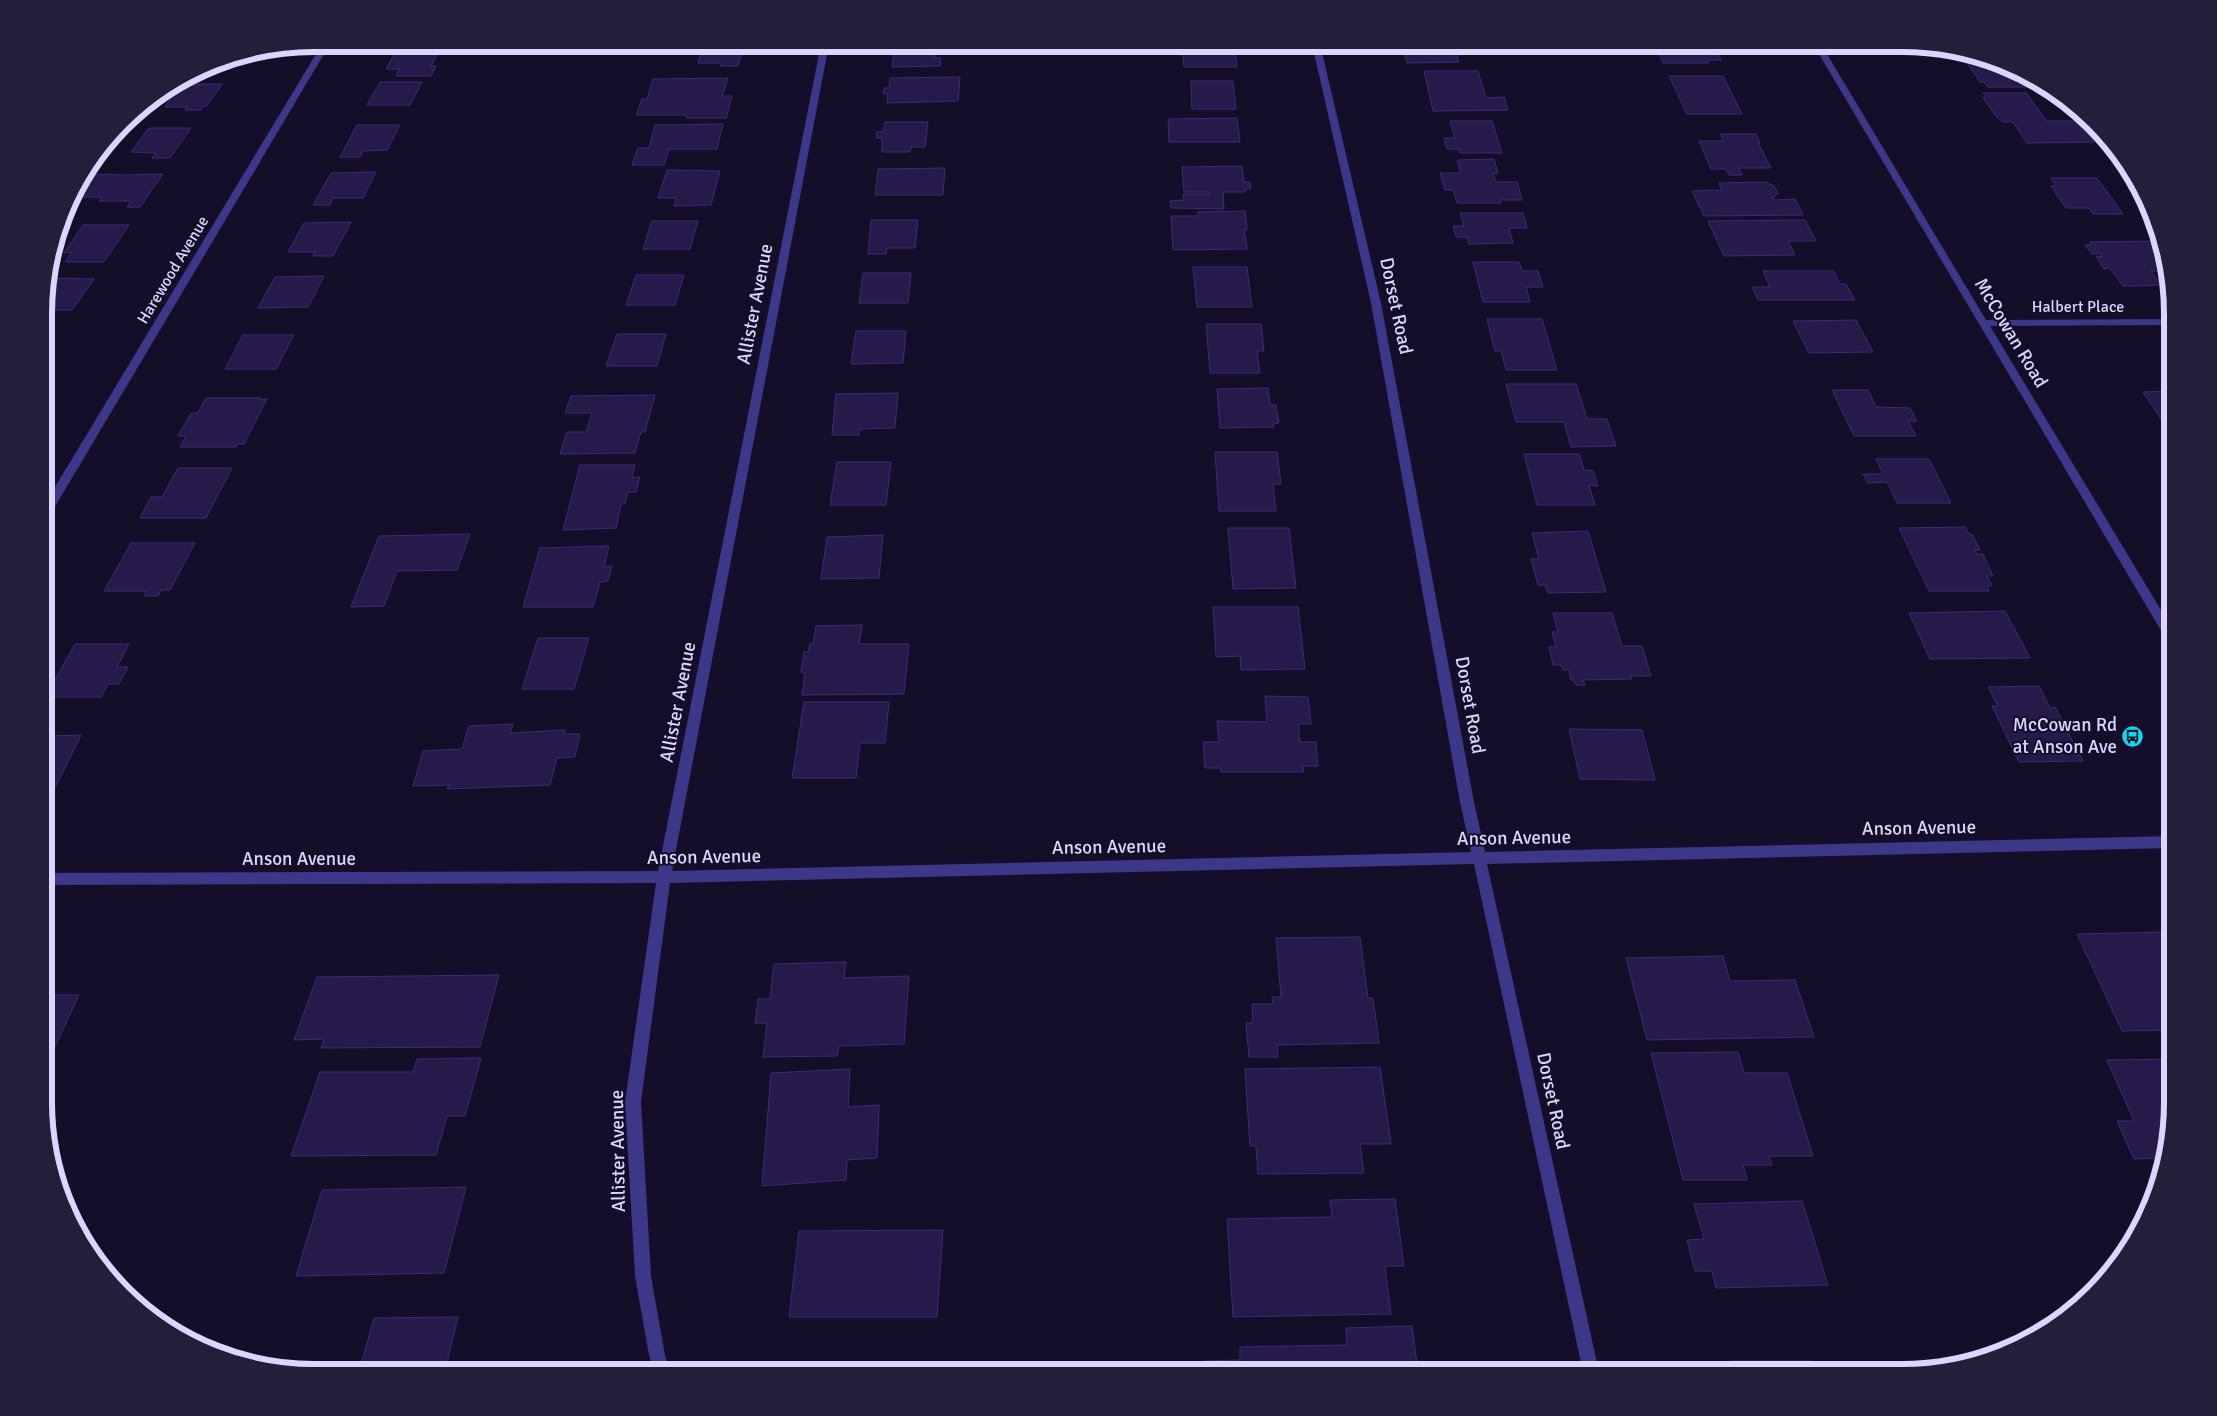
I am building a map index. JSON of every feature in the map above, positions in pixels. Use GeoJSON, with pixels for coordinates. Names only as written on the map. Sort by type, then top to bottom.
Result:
{"type":"FeatureCollection","features":[{"type":"Feature","properties":{"kind":"street","name":"Harewood Avenue"},"geometry":{"type":"LineString","coordinates":[[53,500],[321,52]]}},
{"type":"Feature","properties":{"kind":"street","name":"Allister Avenue"},"geometry":{"type":"LineString","coordinates":[[660,1364],[643,1276],[633,1102],[664,877],[823,52]]}},
{"type":"Feature","properties":{"kind":"street","name":"Dorset Road"},"geometry":{"type":"LineString","coordinates":[[1318,52],[1376,303],[1467,802],[1589,1364]]}},
{"type":"Feature","properties":{"kind":"street","name":"McCowan Road"},"geometry":{"type":"LineString","coordinates":[[1822,52],[2164,626]]}},
{"type":"Feature","properties":{"kind":"street","name":"Halbert Place"},"geometry":{"type":"LineString","coordinates":[[1984,323],[2164,322]]}},
{"type":"Feature","properties":{"kind":"street","name":"Anson Avenue"},"geometry":{"type":"LineString","coordinates":[[53,879],[664,877],[2164,842]]}},
{"type":"Feature","properties":{"kind":"building"},"geometry":{"type":"Polygon","coordinates":[[[396,52],[438,52],[431,66],[436,66],[431,76],[396,76],[400,69],[386,69],[396,52]]]}},
{"type":"Feature","properties":{"kind":"building"},"geometry":{"type":"Polygon","coordinates":[[[701,52],[742,52],[738,66],[720,66],[721,63],[698,63],[701,52]]]}},
{"type":"Feature","properties":{"kind":"building"},"geometry":{"type":"Polygon","coordinates":[[[894,52],[936,52],[935,58],[941,58],[940,66],[892,67],[894,52]]]}},
{"type":"Feature","properties":{"kind":"building"},"geometry":{"type":"Polygon","coordinates":[[[1183,52],[1235,52],[1237,67],[1184,67],[1183,52]]]}},
{"type":"Feature","properties":{"kind":"building"},"geometry":{"type":"Polygon","coordinates":[[[1404,52],[1457,52],[1459,62],[1407,63],[1404,52]]]}},
{"type":"Feature","properties":{"kind":"building"},"geometry":{"type":"Polygon","coordinates":[[[1621,52],[1717,52],[1721,60],[1708,60],[1709,63],[1663,63],[1659,54],[1622,54],[1621,52]]]}},
{"type":"Feature","properties":{"kind":"building"},"geometry":{"type":"Polygon","coordinates":[[[1965,60],[2003,72],[2031,87],[1988,87],[1984,82],[1980,82],[1965,60]]]}},
{"type":"Feature","properties":{"kind":"building"},"geometry":{"type":"Polygon","coordinates":[[[234,65],[231,69],[222,69],[234,65]]]}},
{"type":"Feature","properties":{"kind":"building"},"geometry":{"type":"Polygon","coordinates":[[[1424,71],[1478,71],[1486,98],[1504,97],[1508,110],[1433,111],[1424,71]]]}},
{"type":"Feature","properties":{"kind":"building"},"geometry":{"type":"Polygon","coordinates":[[[1669,76],[1723,76],[1742,114],[1687,114],[1669,76]]]}},
{"type":"Feature","properties":{"kind":"building"},"geometry":{"type":"Polygon","coordinates":[[[960,77],[958,101],[887,103],[888,94],[883,94],[884,88],[889,88],[890,78],[960,77]]]}},
{"type":"Feature","properties":{"kind":"building"},"geometry":{"type":"Polygon","coordinates":[[[728,78],[722,96],[732,96],[726,118],[686,118],[687,115],[636,115],[642,99],[647,99],[653,79],[728,78]]]}},
{"type":"Feature","properties":{"kind":"building"},"geometry":{"type":"Polygon","coordinates":[[[1191,81],[1233,81],[1236,109],[1192,109],[1191,81]]]}},
{"type":"Feature","properties":{"kind":"building"},"geometry":{"type":"Polygon","coordinates":[[[380,82],[422,82],[410,105],[367,105],[380,82]]]}},
{"type":"Feature","properties":{"kind":"building"},"geometry":{"type":"Polygon","coordinates":[[[192,84],[222,84],[207,106],[204,106],[201,110],[185,110],[188,107],[165,107],[171,98],[168,98],[192,84]]]}},
{"type":"Feature","properties":{"kind":"building"},"geometry":{"type":"Polygon","coordinates":[[[1983,93],[2026,93],[2047,121],[2078,121],[2095,142],[2027,143],[2013,122],[2003,122],[1996,116],[1983,98],[1986,97],[1983,93]]]}},
{"type":"Feature","properties":{"kind":"building"},"geometry":{"type":"Polygon","coordinates":[[[1237,118],[1240,142],[1169,142],[1168,119],[1237,118]]]}},
{"type":"Feature","properties":{"kind":"building"},"geometry":{"type":"Polygon","coordinates":[[[1450,121],[1492,121],[1502,153],[1460,153],[1459,149],[1447,149],[1444,138],[1455,138],[1450,121]]]}},
{"type":"Feature","properties":{"kind":"building"},"geometry":{"type":"Polygon","coordinates":[[[885,122],[928,122],[925,147],[911,147],[910,152],[882,152],[882,138],[876,138],[877,132],[883,132],[885,122]]]}},
{"type":"Feature","properties":{"kind":"building"},"geometry":{"type":"Polygon","coordinates":[[[723,124],[717,149],[669,149],[664,165],[632,165],[638,148],[649,148],[655,125],[723,124]]]}},
{"type":"Feature","properties":{"kind":"building"},"geometry":{"type":"Polygon","coordinates":[[[357,125],[400,125],[387,150],[363,151],[360,157],[340,157],[357,125]]]}},
{"type":"Feature","properties":{"kind":"building"},"geometry":{"type":"Polygon","coordinates":[[[149,128],[191,128],[170,158],[152,158],[156,153],[131,152],[149,128]]]}},
{"type":"Feature","properties":{"kind":"building"},"geometry":{"type":"Polygon","coordinates":[[[1720,134],[1756,134],[1760,143],[1758,143],[1771,168],[1739,168],[1742,175],[1729,175],[1726,169],[1711,169],[1699,141],[1724,141],[1720,134]]]}},
{"type":"Feature","properties":{"kind":"building"},"geometry":{"type":"Polygon","coordinates":[[[1494,159],[1498,173],[1493,174],[1496,182],[1517,182],[1522,200],[1500,200],[1501,203],[1457,203],[1453,190],[1445,190],[1440,173],[1461,173],[1457,160],[1494,159]]]}},
{"type":"Feature","properties":{"kind":"building"},"geometry":{"type":"Polygon","coordinates":[[[1242,166],[1244,182],[1250,182],[1251,189],[1245,189],[1245,192],[1223,192],[1224,209],[1171,208],[1170,201],[1184,200],[1183,194],[1209,194],[1209,192],[1184,192],[1182,167],[1242,166]]]}},
{"type":"Feature","properties":{"kind":"building"},"geometry":{"type":"Polygon","coordinates":[[[945,168],[943,195],[875,195],[878,169],[945,168]]]}},
{"type":"Feature","properties":{"kind":"building"},"geometry":{"type":"Polygon","coordinates":[[[667,170],[720,171],[711,205],[674,206],[676,198],[658,198],[667,170]]]}},
{"type":"Feature","properties":{"kind":"building"},"geometry":{"type":"Polygon","coordinates":[[[376,172],[363,198],[333,198],[330,205],[313,205],[331,173],[376,172]]]}},
{"type":"Feature","properties":{"kind":"building"},"geometry":{"type":"Polygon","coordinates":[[[94,174],[163,174],[140,207],[127,207],[131,201],[99,201],[102,197],[81,197],[94,174]]]}},
{"type":"Feature","properties":{"kind":"building"},"geometry":{"type":"Polygon","coordinates":[[[2051,178],[2097,178],[2123,214],[2093,214],[2089,208],[2066,208],[2051,186],[2056,185],[2051,178]]]}},
{"type":"Feature","properties":{"kind":"building"},"geometry":{"type":"Polygon","coordinates":[[[1765,182],[1774,186],[1778,193],[1773,198],[1774,200],[1795,199],[1803,215],[1704,216],[1692,191],[1722,190],[1719,183],[1765,182]]]}},
{"type":"Feature","properties":{"kind":"building"},"geometry":{"type":"Polygon","coordinates":[[[1245,211],[1247,230],[1244,230],[1247,249],[1173,250],[1171,216],[1198,216],[1198,212],[1245,211]]]}},
{"type":"Feature","properties":{"kind":"building"},"geometry":{"type":"Polygon","coordinates":[[[1460,213],[1523,213],[1527,228],[1509,228],[1513,243],[1469,244],[1467,237],[1456,237],[1453,226],[1464,226],[1460,213]]]}},
{"type":"Feature","properties":{"kind":"building"},"geometry":{"type":"Polygon","coordinates":[[[871,220],[918,220],[915,248],[887,248],[886,254],[868,254],[871,220]]]}},
{"type":"Feature","properties":{"kind":"building"},"geometry":{"type":"Polygon","coordinates":[[[1805,220],[1816,241],[1788,241],[1795,255],[1724,256],[1708,221],[1805,220]]]}},
{"type":"Feature","properties":{"kind":"building"},"geometry":{"type":"Polygon","coordinates":[[[652,221],[698,221],[690,249],[643,249],[652,221]]]}},
{"type":"Feature","properties":{"kind":"building"},"geometry":{"type":"Polygon","coordinates":[[[351,222],[333,256],[313,256],[315,252],[288,252],[304,223],[351,222]]]}},
{"type":"Feature","properties":{"kind":"building"},"geometry":{"type":"Polygon","coordinates":[[[83,225],[129,225],[104,262],[65,262],[72,252],[64,253],[83,225]]]}},
{"type":"Feature","properties":{"kind":"building"},"geometry":{"type":"Polygon","coordinates":[[[2154,241],[2160,271],[2151,271],[2161,285],[2123,286],[2109,268],[2104,269],[2096,256],[2102,257],[2099,253],[2092,254],[2085,245],[2092,245],[2090,242],[2154,241]]]}},
{"type":"Feature","properties":{"kind":"building"},"geometry":{"type":"Polygon","coordinates":[[[1473,262],[1519,262],[1522,271],[1538,271],[1543,287],[1526,287],[1530,302],[1483,302],[1473,262]]]}},
{"type":"Feature","properties":{"kind":"building"},"geometry":{"type":"Polygon","coordinates":[[[1193,267],[1247,267],[1252,307],[1197,307],[1193,267]]]}},
{"type":"Feature","properties":{"kind":"building"},"geometry":{"type":"Polygon","coordinates":[[[1763,271],[1833,271],[1840,284],[1846,284],[1855,300],[1758,300],[1752,287],[1770,287],[1763,271]]]}},
{"type":"Feature","properties":{"kind":"building"},"geometry":{"type":"Polygon","coordinates":[[[863,273],[911,273],[908,303],[859,303],[863,273]]]}},
{"type":"Feature","properties":{"kind":"building"},"geometry":{"type":"Polygon","coordinates":[[[636,275],[684,275],[675,305],[626,305],[636,275]]]}},
{"type":"Feature","properties":{"kind":"building"},"geometry":{"type":"Polygon","coordinates":[[[324,276],[308,307],[258,308],[275,277],[324,276]]]}},
{"type":"Feature","properties":{"kind":"building"},"geometry":{"type":"Polygon","coordinates":[[[55,278],[94,279],[72,310],[53,310],[55,278]]]}},
{"type":"Feature","properties":{"kind":"building"},"geometry":{"type":"Polygon","coordinates":[[[1487,319],[1542,319],[1557,370],[1506,370],[1501,351],[1495,351],[1487,319]]]}},
{"type":"Feature","properties":{"kind":"building"},"geometry":{"type":"Polygon","coordinates":[[[1856,320],[1873,352],[1809,353],[1793,321],[1856,320]]]}},
{"type":"Feature","properties":{"kind":"building"},"geometry":{"type":"Polygon","coordinates":[[[1206,324],[1261,324],[1264,351],[1257,351],[1260,373],[1210,373],[1206,324]]]}},
{"type":"Feature","properties":{"kind":"building"},"geometry":{"type":"Polygon","coordinates":[[[856,331],[906,331],[903,363],[851,364],[856,331]]]}},
{"type":"Feature","properties":{"kind":"building"},"geometry":{"type":"Polygon","coordinates":[[[617,334],[666,334],[657,366],[606,366],[617,334]]]}},
{"type":"Feature","properties":{"kind":"building"},"geometry":{"type":"Polygon","coordinates":[[[243,335],[294,335],[276,369],[225,369],[243,335]]]}},
{"type":"Feature","properties":{"kind":"building"},"geometry":{"type":"Polygon","coordinates":[[[1506,384],[1576,384],[1587,419],[1607,419],[1616,446],[1571,447],[1564,422],[1516,422],[1506,384]]]}},
{"type":"Feature","properties":{"kind":"building"},"geometry":{"type":"Polygon","coordinates":[[[1268,388],[1270,405],[1276,405],[1279,423],[1273,424],[1274,427],[1220,428],[1217,389],[1268,388]]]}},
{"type":"Feature","properties":{"kind":"building"},"geometry":{"type":"Polygon","coordinates":[[[1832,390],[1868,390],[1876,407],[1910,408],[1917,421],[1908,421],[1916,436],[1854,436],[1832,390]]]}},
{"type":"Feature","properties":{"kind":"building"},"geometry":{"type":"Polygon","coordinates":[[[2164,391],[2164,424],[2143,392],[2164,391]]]}},
{"type":"Feature","properties":{"kind":"building"},"geometry":{"type":"Polygon","coordinates":[[[898,393],[895,428],[859,429],[859,435],[832,435],[836,394],[898,393]]]}},
{"type":"Feature","properties":{"kind":"building"},"geometry":{"type":"Polygon","coordinates":[[[655,395],[645,432],[641,432],[635,453],[560,454],[567,432],[586,432],[592,413],[565,413],[571,396],[655,395]]]}},
{"type":"Feature","properties":{"kind":"building"},"geometry":{"type":"Polygon","coordinates":[[[206,398],[267,399],[244,444],[238,444],[236,447],[180,447],[186,436],[178,436],[191,413],[198,413],[206,398]]]}},
{"type":"Feature","properties":{"kind":"building"},"geometry":{"type":"Polygon","coordinates":[[[1215,452],[1277,452],[1281,484],[1273,484],[1276,511],[1219,511],[1215,452]]]}},
{"type":"Feature","properties":{"kind":"building"},"geometry":{"type":"Polygon","coordinates":[[[1524,454],[1579,454],[1584,470],[1593,471],[1598,486],[1589,485],[1595,505],[1537,505],[1524,454]]]}},
{"type":"Feature","properties":{"kind":"building"},"geometry":{"type":"Polygon","coordinates":[[[1876,459],[1929,459],[1951,503],[1897,503],[1887,482],[1868,483],[1863,474],[1883,474],[1876,459]]]}},
{"type":"Feature","properties":{"kind":"building"},"geometry":{"type":"Polygon","coordinates":[[[837,462],[891,462],[886,505],[830,505],[837,462]]]}},
{"type":"Feature","properties":{"kind":"building"},"geometry":{"type":"Polygon","coordinates":[[[580,465],[635,465],[632,478],[640,477],[636,492],[628,492],[625,504],[621,504],[616,528],[563,530],[580,465]]]}},
{"type":"Feature","properties":{"kind":"building"},"geometry":{"type":"Polygon","coordinates":[[[178,468],[232,468],[206,518],[140,518],[151,497],[162,497],[178,468]]]}},
{"type":"Feature","properties":{"kind":"building"},"geometry":{"type":"Polygon","coordinates":[[[1965,527],[1969,534],[1972,534],[1980,550],[1975,550],[1977,555],[1983,554],[1993,576],[1987,576],[1992,585],[1987,586],[1989,591],[1929,591],[1899,528],[1965,527]]]}},
{"type":"Feature","properties":{"kind":"building"},"geometry":{"type":"Polygon","coordinates":[[[1228,528],[1289,528],[1296,588],[1233,589],[1228,528]]]}},
{"type":"Feature","properties":{"kind":"building"},"geometry":{"type":"Polygon","coordinates":[[[1588,531],[1606,592],[1548,593],[1545,585],[1538,585],[1531,559],[1539,559],[1532,533],[1588,531]]]}},
{"type":"Feature","properties":{"kind":"building"},"geometry":{"type":"Polygon","coordinates":[[[470,534],[457,570],[397,571],[384,606],[351,607],[379,536],[470,534]]]}},
{"type":"Feature","properties":{"kind":"building"},"geometry":{"type":"Polygon","coordinates":[[[883,535],[879,578],[821,579],[827,537],[883,535]]]}},
{"type":"Feature","properties":{"kind":"building"},"geometry":{"type":"Polygon","coordinates":[[[131,543],[195,543],[170,590],[161,590],[158,596],[144,596],[146,591],[104,591],[131,543]]]}},
{"type":"Feature","properties":{"kind":"building"},"geometry":{"type":"Polygon","coordinates":[[[609,546],[604,567],[612,566],[608,581],[600,582],[593,607],[523,607],[540,548],[609,546]]]}},
{"type":"Feature","properties":{"kind":"building"},"geometry":{"type":"Polygon","coordinates":[[[1213,607],[1298,607],[1305,669],[1241,670],[1240,656],[1216,657],[1213,607]]]}},
{"type":"Feature","properties":{"kind":"building"},"geometry":{"type":"Polygon","coordinates":[[[2005,611],[2030,658],[1930,659],[1909,613],[2005,611]]]}},
{"type":"Feature","properties":{"kind":"building"},"geometry":{"type":"Polygon","coordinates":[[[1553,613],[1612,613],[1622,646],[1642,646],[1651,676],[1631,676],[1632,679],[1583,680],[1585,685],[1576,685],[1574,680],[1571,680],[1569,670],[1563,670],[1561,665],[1553,665],[1549,647],[1556,647],[1552,632],[1558,632],[1553,613]]]}},
{"type":"Feature","properties":{"kind":"building"},"geometry":{"type":"Polygon","coordinates":[[[862,625],[859,644],[909,644],[904,694],[802,695],[805,673],[801,673],[804,652],[808,652],[810,644],[813,644],[816,626],[862,625]]]}},
{"type":"Feature","properties":{"kind":"building"},"geometry":{"type":"Polygon","coordinates":[[[538,638],[589,638],[574,689],[522,689],[538,638]]]}},
{"type":"Feature","properties":{"kind":"building"},"geometry":{"type":"Polygon","coordinates":[[[75,644],[129,644],[117,667],[128,667],[119,684],[108,684],[101,697],[53,697],[53,680],[55,680],[75,644]]]}},
{"type":"Feature","properties":{"kind":"building"},"geometry":{"type":"Polygon","coordinates":[[[2039,686],[2050,708],[2055,707],[2083,761],[2019,762],[1992,706],[1998,706],[1988,687],[2039,686]]]}},
{"type":"Feature","properties":{"kind":"building"},"geometry":{"type":"Polygon","coordinates":[[[1265,696],[1308,697],[1311,724],[1298,724],[1300,742],[1316,742],[1318,766],[1303,766],[1304,772],[1221,772],[1220,768],[1205,768],[1203,742],[1219,742],[1217,721],[1267,722],[1265,696]]]}},
{"type":"Feature","properties":{"kind":"building"},"geometry":{"type":"Polygon","coordinates":[[[804,702],[889,702],[885,743],[860,743],[856,778],[792,778],[804,702]]]}},
{"type":"Feature","properties":{"kind":"building"},"geometry":{"type":"Polygon","coordinates":[[[513,724],[510,733],[565,730],[564,734],[580,734],[575,757],[557,758],[550,785],[447,789],[449,785],[413,786],[423,751],[462,749],[469,726],[513,724]]]}},
{"type":"Feature","properties":{"kind":"building"},"geometry":{"type":"Polygon","coordinates":[[[1569,729],[1642,730],[1655,780],[1580,779],[1569,729]]]}},
{"type":"Feature","properties":{"kind":"building"},"geometry":{"type":"Polygon","coordinates":[[[81,735],[53,792],[53,736],[81,735]]]}},
{"type":"Feature","properties":{"kind":"building"},"geometry":{"type":"Polygon","coordinates":[[[2164,932],[2164,1030],[2122,1031],[2077,934],[2164,932]]]}},
{"type":"Feature","properties":{"kind":"building"},"geometry":{"type":"Polygon","coordinates":[[[1360,937],[1368,998],[1373,998],[1379,1043],[1277,1045],[1278,1057],[1249,1057],[1246,1023],[1253,1023],[1252,1004],[1273,1004],[1272,997],[1281,997],[1276,938],[1360,937]]]}},
{"type":"Feature","properties":{"kind":"building"},"geometry":{"type":"Polygon","coordinates":[[[1723,956],[1730,981],[1795,980],[1814,1037],[1647,1040],[1626,958],[1723,956]]]}},
{"type":"Feature","properties":{"kind":"building"},"geometry":{"type":"Polygon","coordinates":[[[846,962],[844,978],[909,976],[904,1044],[839,1046],[837,1056],[763,1057],[767,1023],[755,1023],[758,999],[770,999],[774,964],[846,962]]]}},
{"type":"Feature","properties":{"kind":"building"},"geometry":{"type":"Polygon","coordinates":[[[499,975],[480,1047],[321,1048],[324,1039],[294,1040],[317,977],[499,975]]]}},
{"type":"Feature","properties":{"kind":"building"},"geometry":{"type":"Polygon","coordinates":[[[53,995],[79,995],[53,1051],[53,995]]]}},
{"type":"Feature","properties":{"kind":"building"},"geometry":{"type":"Polygon","coordinates":[[[1738,1052],[1744,1073],[1787,1073],[1813,1156],[1769,1156],[1772,1165],[1743,1165],[1747,1180],[1683,1180],[1651,1053],[1738,1052]]]}},
{"type":"Feature","properties":{"kind":"building"},"geometry":{"type":"Polygon","coordinates":[[[481,1058],[465,1116],[447,1116],[436,1155],[291,1156],[320,1072],[413,1072],[417,1059],[481,1058]]]}},
{"type":"Feature","properties":{"kind":"building"},"geometry":{"type":"Polygon","coordinates":[[[2164,1059],[2164,1118],[2158,1158],[2134,1159],[2117,1121],[2134,1121],[2107,1060],[2164,1059]]]}},
{"type":"Feature","properties":{"kind":"building"},"geometry":{"type":"Polygon","coordinates":[[[1380,1067],[1391,1144],[1360,1144],[1364,1173],[1258,1174],[1256,1146],[1250,1146],[1245,1069],[1380,1067]]]}},
{"type":"Feature","properties":{"kind":"building"},"geometry":{"type":"Polygon","coordinates":[[[850,1069],[848,1107],[879,1105],[877,1158],[847,1160],[846,1180],[762,1186],[771,1073],[850,1069]]]}},
{"type":"Feature","properties":{"kind":"building"},"geometry":{"type":"Polygon","coordinates":[[[466,1187],[444,1273],[296,1276],[322,1190],[466,1187]]]}},
{"type":"Feature","properties":{"kind":"building"},"geometry":{"type":"Polygon","coordinates":[[[1395,1199],[1404,1266],[1385,1266],[1391,1314],[1233,1317],[1227,1219],[1332,1217],[1330,1200],[1395,1199]]]}},
{"type":"Feature","properties":{"kind":"building"},"geometry":{"type":"Polygon","coordinates":[[[1802,1201],[1828,1285],[1716,1288],[1712,1271],[1695,1271],[1687,1240],[1704,1239],[1694,1204],[1802,1201]]]}},
{"type":"Feature","properties":{"kind":"building"},"geometry":{"type":"Polygon","coordinates":[[[943,1230],[937,1317],[789,1317],[799,1231],[943,1230]]]}},
{"type":"Feature","properties":{"kind":"building"},"geometry":{"type":"Polygon","coordinates":[[[458,1317],[447,1364],[361,1364],[374,1318],[458,1317]]]}},
{"type":"Feature","properties":{"kind":"building"},"geometry":{"type":"Polygon","coordinates":[[[1412,1326],[1417,1364],[1204,1364],[1204,1361],[1240,1360],[1240,1347],[1347,1345],[1346,1328],[1412,1326]]]}},
{"type":"Feature","properties":{"kind":"building"},"geometry":{"type":"Polygon","coordinates":[[[1730,1361],[1811,1361],[1812,1364],[1731,1364],[1730,1361]]]}},
{"type":"Feature","properties":{"kind":"place","name":"McCowan Rd at Anson Ave"},"geometry":{"type":"Point","coordinates":[2133,736]}}]}
